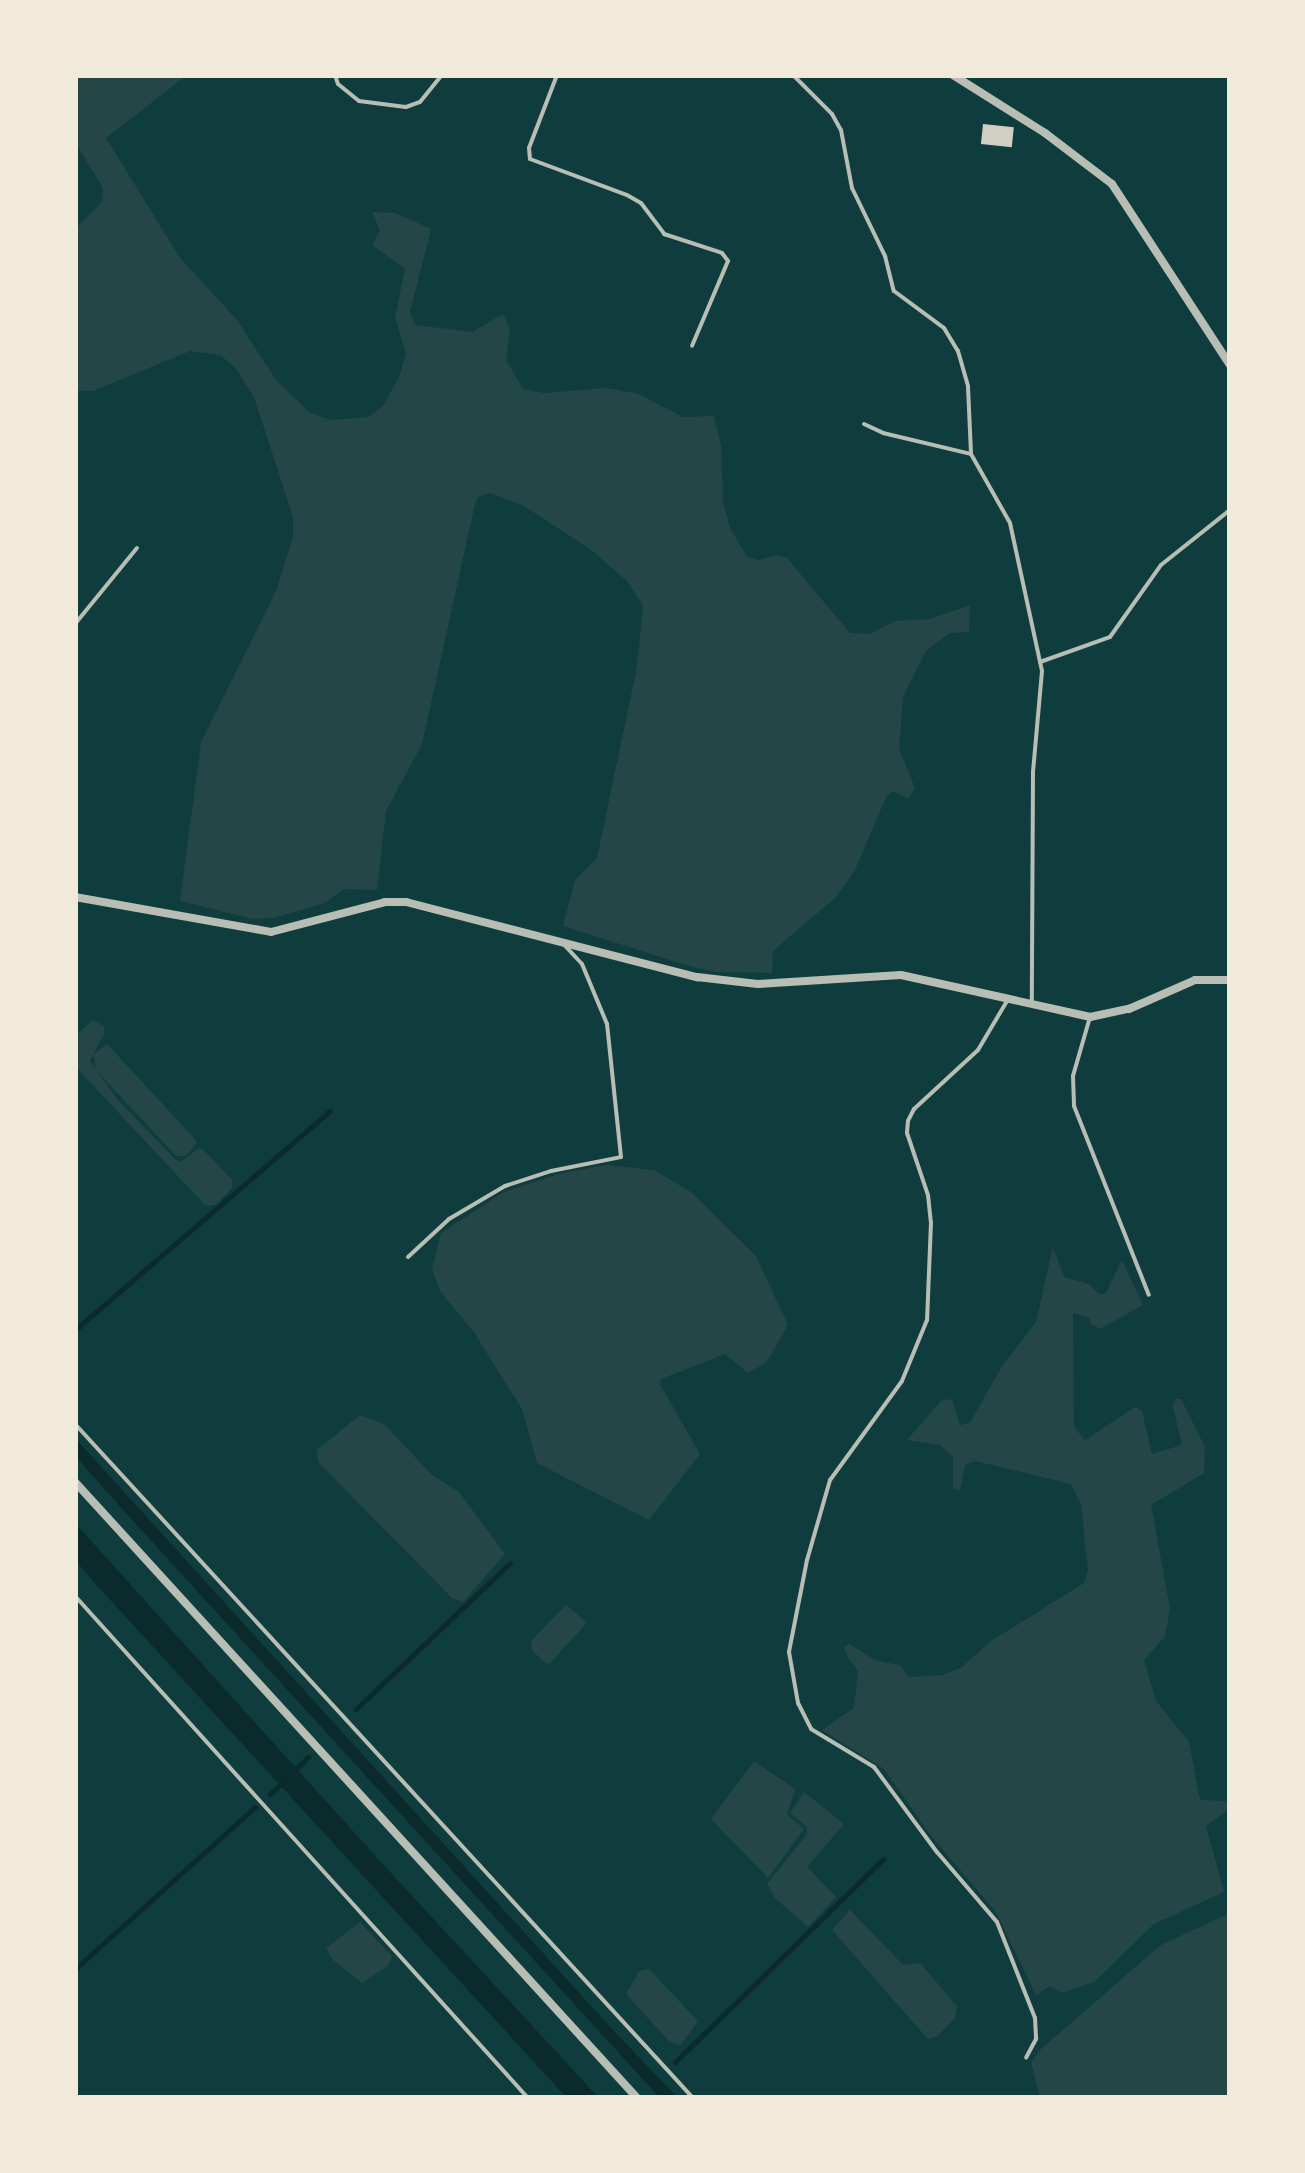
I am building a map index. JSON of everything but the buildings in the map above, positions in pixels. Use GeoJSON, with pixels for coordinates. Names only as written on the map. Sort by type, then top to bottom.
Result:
{"type":"FeatureCollection","features":[{"type":"Feature","properties":{"kind":"street"},"geometry":{"type":"LineString","coordinates":[[953,75],[1045,132],[1112,184],[1230,365]]}},
{"type":"Feature","properties":{"kind":"street"},"geometry":{"type":"LineString","coordinates":[[75,897],[272,932],[385,902],[406,902],[697,977],[736,983],[901,976],[1090,1017],[1129,1010],[1195,980],[1230,980]]}},
{"type":"Feature","properties":{"kind":"street"},"geometry":{"type":"LineString","coordinates":[[75,1482],[637,2098]]}},
{"type":"Feature","properties":{"kind":"lane"},"geometry":{"type":"LineString","coordinates":[[335,75],[338,84],[359,101],[406,107],[420,102],[442,75]]}},
{"type":"Feature","properties":{"kind":"lane"},"geometry":{"type":"LineString","coordinates":[[557,75],[529,148],[530,159],[627,194],[641,203],[664,234],[722,253],[728,261],[692,346]]}},
{"type":"Feature","properties":{"kind":"lane"},"geometry":{"type":"LineString","coordinates":[[793,75],[832,114],[842,130],[852,188],[886,256],[894,291],[944,328],[958,351],[968,387],[972,454],[1010,523],[1040,662],[1042,696],[1033,772],[1032,1002]]}},
{"type":"Feature","properties":{"kind":"lane"},"geometry":{"type":"LineString","coordinates":[[864,424],[883,433],[972,454]]}},
{"type":"Feature","properties":{"kind":"lane"},"geometry":{"type":"LineString","coordinates":[[1040,662],[1110,637],[1161,565],[1230,510]]}},
{"type":"Feature","properties":{"kind":"lane"},"geometry":{"type":"LineString","coordinates":[[75,624],[137,548]]}},
{"type":"Feature","properties":{"kind":"lane"},"geometry":{"type":"LineString","coordinates":[[408,1257],[450,1220],[505,1186],[551,1171],[621,1157],[607,1024],[582,964],[557,938]]}},
{"type":"Feature","properties":{"kind":"lane"},"geometry":{"type":"LineString","coordinates":[[1009,997],[978,1050],[914,1109],[908,1121],[907,1134],[928,1195],[931,1222],[927,1320],[902,1382],[830,1480],[807,1560],[790,1652],[798,1703],[812,1728],[874,1767],[937,1852],[997,1922],[1035,2018],[1036,2039],[1026,2058]]}},
{"type":"Feature","properties":{"kind":"lane"},"geometry":{"type":"LineString","coordinates":[[1090,1017],[1072,1076],[1074,1106],[1149,1295]]}},
{"type":"Feature","properties":{"kind":"lane"},"geometry":{"type":"LineString","coordinates":[[75,1424],[693,2098]]}},
{"type":"Feature","properties":{"kind":"lane"},"geometry":{"type":"LineString","coordinates":[[75,1596],[528,2098]]}},
{"type":"Feature","properties":{"kind":"shaded area"},"geometry":{"type":"Polygon","coordinates":[[[75,75],[187,75],[106,138],[180,258],[237,320],[276,380],[309,412],[330,420],[369,417],[383,406],[399,377],[406,354],[395,317],[405,269],[372,245],[380,230],[372,212],[395,213],[431,229],[410,312],[415,325],[472,332],[503,314],[510,330],[506,360],[523,389],[544,393],[607,388],[639,394],[683,417],[714,416],[721,445],[723,501],[730,528],[747,557],[787,558],[850,633],[869,634],[895,621],[930,619],[970,605],[969,632],[950,633],[926,651],[903,697],[899,749],[915,788],[909,799],[893,791],[887,795],[854,872],[836,897],[773,951],[772,973],[715,972],[563,926],[575,880],[597,858],[637,667],[643,606],[627,581],[590,549],[524,506],[490,493],[478,497],[475,504],[422,744],[386,811],[377,890],[344,889],[325,903],[274,918],[253,919],[180,901],[201,742],[276,591],[293,537],[293,517],[254,397],[235,367],[220,355],[190,351],[93,391],[75,391],[75,229],[102,202],[103,188],[75,142],[75,75]]]}},
{"type":"Feature","properties":{"kind":"shaded area"},"geometry":{"type":"Polygon","coordinates":[[[93,1020],[104,1027],[104,1034],[90,1061],[117,1099],[175,1159],[181,1162],[199,1148],[232,1180],[232,1188],[215,1205],[205,1205],[75,1066],[75,1036],[93,1020]]]}},
{"type":"Feature","properties":{"kind":"shaded area"},"geometry":{"type":"Polygon","coordinates":[[[107,1044],[194,1138],[197,1143],[186,1156],[176,1156],[95,1069],[94,1054],[107,1044]]]}},
{"type":"Feature","properties":{"kind":"shaded area"},"geometry":{"type":"Polygon","coordinates":[[[607,1165],[654,1170],[691,1192],[756,1256],[788,1325],[766,1363],[748,1373],[725,1354],[661,1379],[660,1384],[700,1454],[649,1520],[537,1463],[522,1409],[473,1331],[440,1291],[432,1269],[441,1233],[504,1192],[562,1173],[607,1165]]]}},
{"type":"Feature","properties":{"kind":"shaded area"},"geometry":{"type":"Polygon","coordinates":[[[1053,1247],[1064,1277],[1089,1284],[1099,1294],[1105,1294],[1122,1260],[1143,1305],[1100,1329],[1090,1324],[1090,1318],[1073,1313],[1074,1427],[1085,1440],[1135,1407],[1142,1411],[1152,1454],[1182,1445],[1173,1407],[1175,1399],[1181,1399],[1205,1447],[1204,1473],[1151,1505],[1170,1609],[1165,1636],[1144,1660],[1156,1701],[1189,1742],[1200,1800],[1229,1801],[1230,1808],[1206,1826],[1224,1892],[1154,1924],[1094,1982],[1062,1993],[1050,1986],[1036,1995],[996,1912],[931,1836],[884,1769],[822,1730],[854,1708],[858,1671],[844,1647],[849,1644],[877,1661],[900,1665],[909,1677],[942,1675],[961,1668],[991,1641],[1084,1583],[1088,1571],[1081,1504],[1071,1484],[975,1461],[965,1465],[960,1490],[953,1489],[953,1457],[940,1445],[907,1440],[941,1401],[952,1399],[960,1425],[970,1423],[1002,1366],[1036,1322],[1053,1247]]]}},
{"type":"Feature","properties":{"kind":"shaded area"},"geometry":{"type":"Polygon","coordinates":[[[360,1415],[384,1424],[432,1475],[459,1492],[505,1554],[463,1602],[452,1598],[318,1462],[317,1450],[360,1415]]]}},
{"type":"Feature","properties":{"kind":"shaded area"},"geometry":{"type":"Polygon","coordinates":[[[75,1438],[678,2098],[660,2098],[75,1456],[75,1438]]]}},
{"type":"Feature","properties":{"kind":"shaded area"},"geometry":{"type":"Polygon","coordinates":[[[75,1523],[599,2098],[567,2098],[101,1590],[75,1560],[75,1523]]]}},
{"type":"Feature","properties":{"kind":"shaded area"},"geometry":{"type":"Polygon","coordinates":[[[566,1605],[586,1622],[549,1664],[545,1663],[532,1650],[531,1641],[566,1605]]]}},
{"type":"Feature","properties":{"kind":"shaded area"},"geometry":{"type":"Polygon","coordinates":[[[754,1761],[795,1789],[787,1815],[804,1829],[768,1878],[711,1819],[754,1761]]]}},
{"type":"Feature","properties":{"kind":"shaded area"},"geometry":{"type":"Polygon","coordinates":[[[804,1792],[844,1824],[807,1867],[836,1897],[808,1927],[775,1898],[767,1884],[807,1834],[807,1827],[790,1813],[804,1792]]]}},
{"type":"Feature","properties":{"kind":"shaded area"},"geometry":{"type":"Polygon","coordinates":[[[850,1910],[903,1965],[920,1963],[957,2006],[955,2018],[938,2036],[928,2039],[832,1930],[850,1910]]]}},
{"type":"Feature","properties":{"kind":"shaded area"},"geometry":{"type":"Polygon","coordinates":[[[1230,1913],[1230,2098],[1040,2098],[1031,2062],[1041,2049],[1161,1945],[1230,1913]]]}},
{"type":"Feature","properties":{"kind":"shaded area"},"geometry":{"type":"Polygon","coordinates":[[[360,1922],[392,1956],[388,1966],[362,1983],[332,1959],[326,1948],[360,1922]]]}},
{"type":"Feature","properties":{"kind":"shaded area"},"geometry":{"type":"Polygon","coordinates":[[[649,1969],[698,2021],[680,2046],[668,2040],[626,1994],[639,1971],[649,1969]]]}},
{"type":"Feature","properties":{"kind":"waterway"},"geometry":{"type":"LineString","coordinates":[[75,1330],[330,1111]]}},
{"type":"Feature","properties":{"kind":"waterway"},"geometry":{"type":"LineString","coordinates":[[356,1709],[510,1563]]}},
{"type":"Feature","properties":{"kind":"waterway"},"geometry":{"type":"LineString","coordinates":[[294,1771],[308,1757]]}},
{"type":"Feature","properties":{"kind":"waterway"},"geometry":{"type":"LineString","coordinates":[[270,1794],[286,1779]]}},
{"type":"Feature","properties":{"kind":"waterway"},"geometry":{"type":"LineString","coordinates":[[75,1969],[255,1807]]}},
{"type":"Feature","properties":{"kind":"waterway"},"geometry":{"type":"LineString","coordinates":[[675,2062],[883,1859]]}}]}
